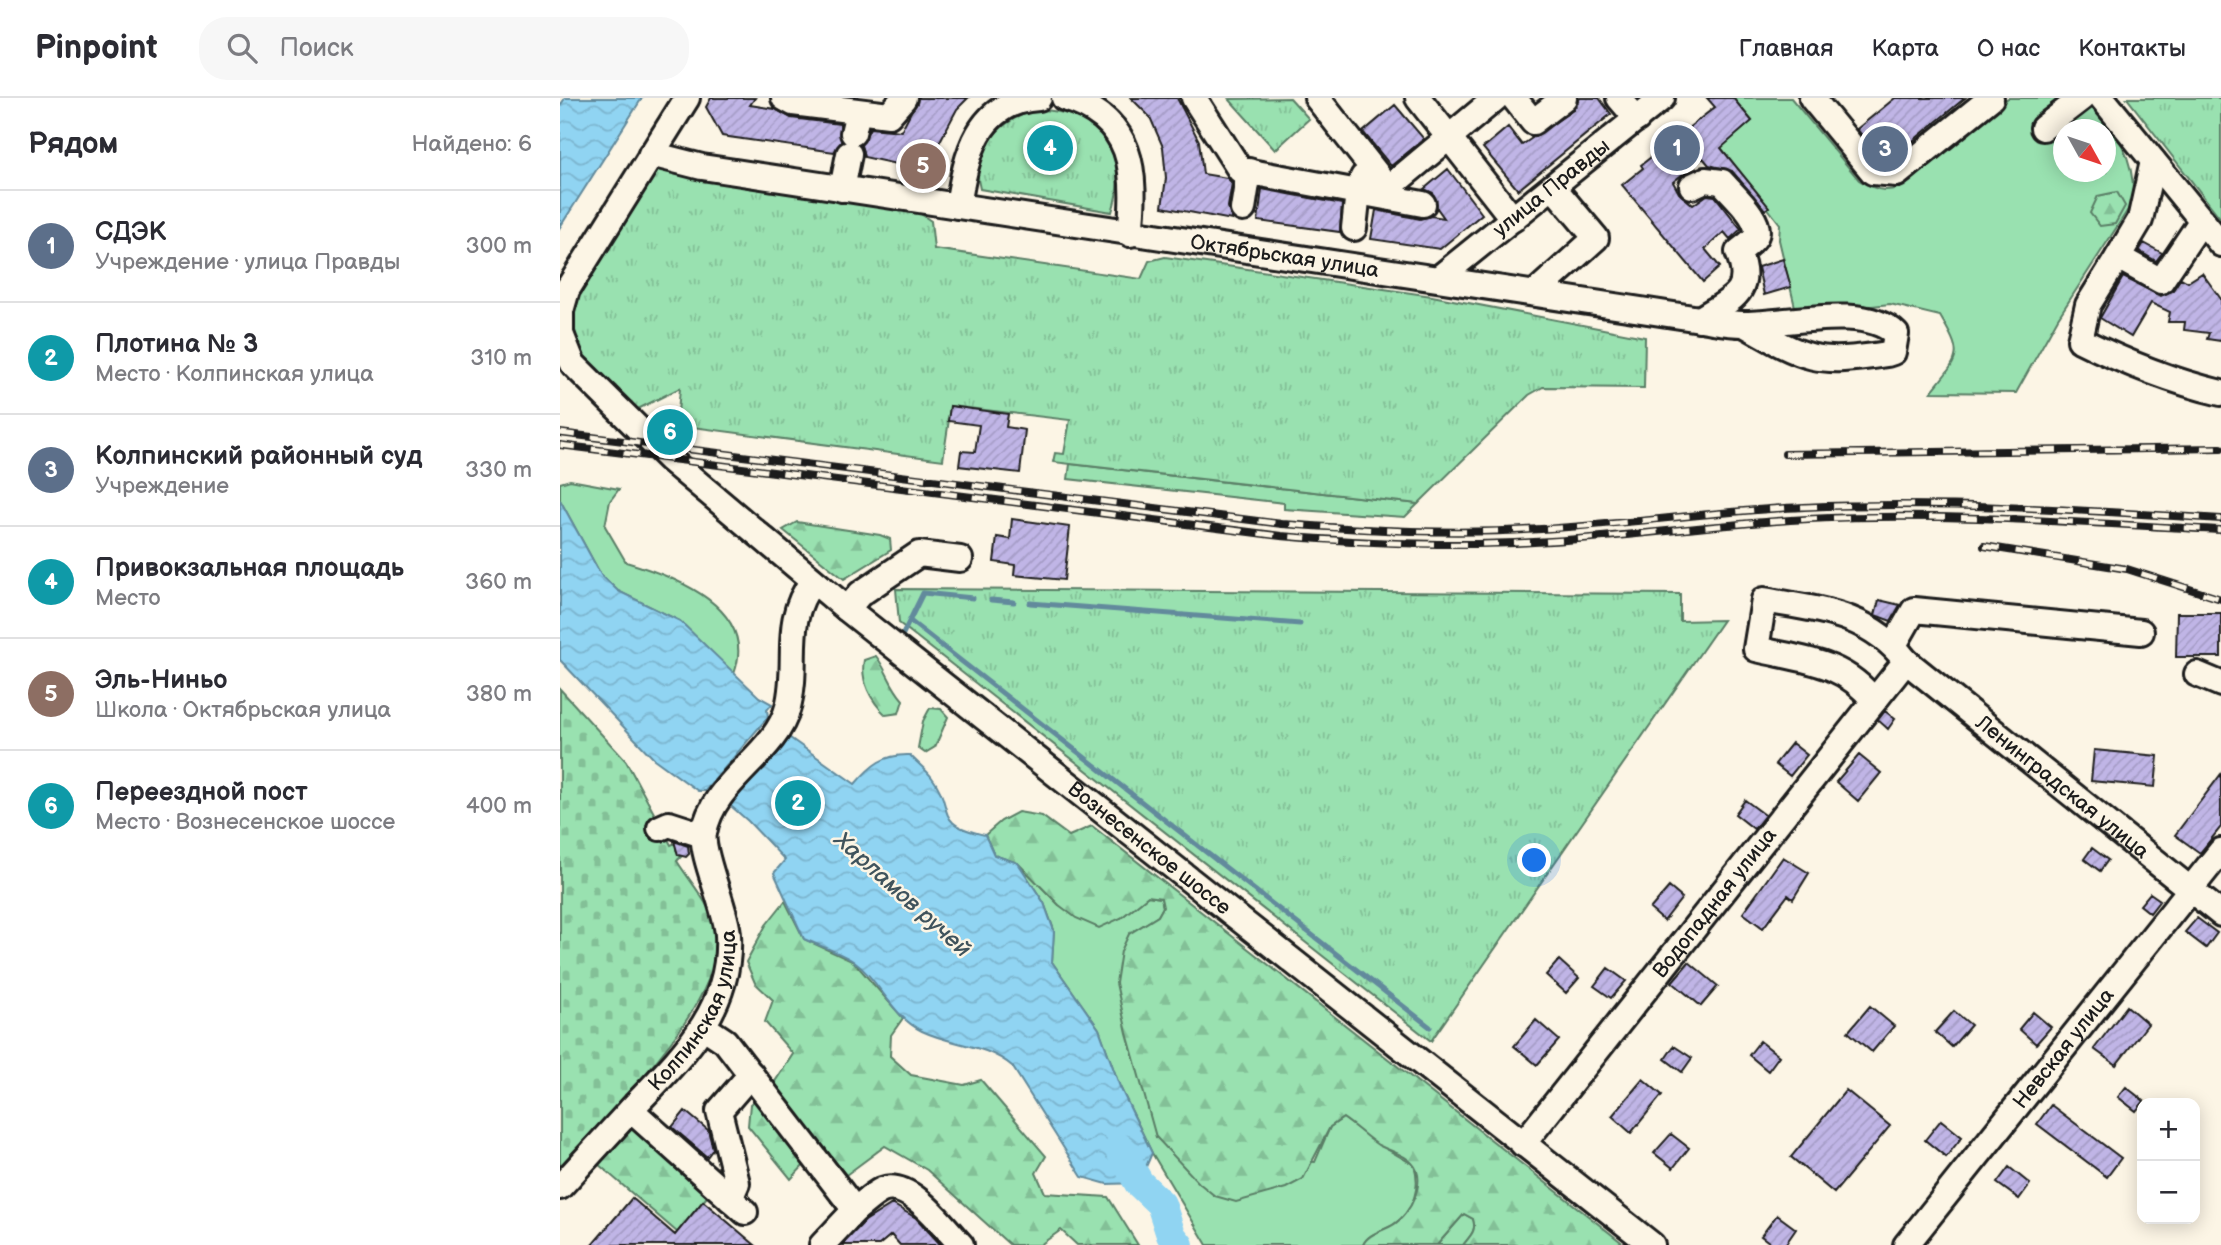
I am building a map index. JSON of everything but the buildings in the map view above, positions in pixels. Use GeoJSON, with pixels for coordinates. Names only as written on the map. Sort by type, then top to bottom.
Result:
{"type":"FeatureCollection","features":[{"type":"Feature","properties":{"kind":"street","name":"Вознесенское шоссе"},"geometry":{"type":"LineString","coordinates":[[687,98],[574,276],[564,301],[561,323],[563,344],[573,364],[653,444],[813,581],[1652,1245]]}},
{"type":"Feature","properties":{"kind":"street"},"geometry":{"type":"LineString","coordinates":[[784,98],[853,133]]}},
{"type":"Feature","properties":{"kind":"street"},"geometry":{"type":"LineString","coordinates":[[853,133],[889,115],[904,98]]}},
{"type":"Feature","properties":{"kind":"street"},"geometry":{"type":"LineString","coordinates":[[651,154],[702,167],[958,206],[969,151],[980,127],[1002,110],[1027,99],[1039,98]]}},
{"type":"Feature","properties":{"kind":"street"},"geometry":{"type":"LineString","coordinates":[[1064,98],[1083,103],[1107,120],[1124,143],[1132,164],[1134,187],[1130,234]]}},
{"type":"Feature","properties":{"kind":"street"},"geometry":{"type":"LineString","coordinates":[[1194,98],[1240,170],[1375,191],[1423,204]]}},
{"type":"Feature","properties":{"kind":"street"},"geometry":{"type":"LineString","coordinates":[[1317,98],[1368,163],[1375,191]]}},
{"type":"Feature","properties":{"kind":"street"},"geometry":{"type":"LineString","coordinates":[[1418,98],[1513,219]]}},
{"type":"Feature","properties":{"kind":"street"},"geometry":{"type":"LineString","coordinates":[[1354,228],[1375,191],[1496,98]]}},
{"type":"Feature","properties":{"kind":"street"},"geometry":{"type":"LineString","coordinates":[[1514,98],[1533,122],[1564,98]]}},
{"type":"Feature","properties":{"kind":"street"},"geometry":{"type":"LineString","coordinates":[[1619,98],[1637,119]]}},
{"type":"Feature","properties":{"kind":"street","name":"улица Правды"},"geometry":{"type":"LineString","coordinates":[[1439,278],[1662,98]]}},
{"type":"Feature","properties":{"kind":"street"},"geometry":{"type":"LineString","coordinates":[[1812,98],[1873,172],[1897,174],[1991,98]]}},
{"type":"Feature","properties":{"kind":"street"},"geometry":{"type":"LineString","coordinates":[[2043,128],[2082,98]]}},
{"type":"Feature","properties":{"kind":"street"},"geometry":{"type":"LineString","coordinates":[[2102,98],[2221,244]]}},
{"type":"Feature","properties":{"kind":"street"},"geometry":{"type":"LineString","coordinates":[[842,189],[853,133]]}},
{"type":"Feature","properties":{"kind":"street"},"geometry":{"type":"LineString","coordinates":[[2153,160],[2140,220],[2088,305],[2080,340],[2137,368],[2181,384],[2221,393]]}},
{"type":"Feature","properties":{"kind":"street"},"geometry":{"type":"LineString","coordinates":[[1243,209],[1249,171]]}},
{"type":"Feature","properties":{"kind":"street"},"geometry":{"type":"LineString","coordinates":[[1692,186],[1705,180],[1722,183],[1755,221],[1758,231],[1754,239],[1738,252],[1744,268],[1745,282],[1738,294],[1700,319]]}},
{"type":"Feature","properties":{"kind":"street"},"geometry":{"type":"LineString","coordinates":[[1535,293],[1596,238],[1553,187]]}},
{"type":"Feature","properties":{"kind":"street","name":"Октябрьская улица"},"geometry":{"type":"LineString","coordinates":[[958,206],[1130,234],[1744,324]]}},
{"type":"Feature","properties":{"kind":"street"},"geometry":{"type":"LineString","coordinates":[[2118,257],[2161,281],[2202,220]]}},
{"type":"Feature","properties":{"kind":"street"},"geometry":{"type":"LineString","coordinates":[[1794,320],[1870,320],[1896,334],[1892,352],[1826,361],[1797,354],[1744,324],[1794,320]]}},
{"type":"Feature","properties":{"kind":"street"},"geometry":{"type":"LineString","coordinates":[[848,609],[860,594],[919,554],[960,559]]}},
{"type":"Feature","properties":{"kind":"street"},"geometry":{"type":"LineString","coordinates":[[660,828],[668,824],[703,835],[715,802],[782,723],[792,681],[795,611],[800,598],[813,581]]}},
{"type":"Feature","properties":{"kind":"street","name":"Ленинградская улица"},"geometry":{"type":"LineString","coordinates":[[1874,701],[1860,683],[1839,669],[1756,649],[1764,600],[1833,612],[1861,622],[2221,914]]}},
{"type":"Feature","properties":{"kind":"street","name":"Водопадная улица"},"geometry":{"type":"LineString","coordinates":[[1523,1144],[1874,701],[1900,653],[1914,610],[2141,632]]}},
{"type":"Feature","properties":{"kind":"street"},"geometry":{"type":"LineString","coordinates":[[2197,674],[2221,684]]}},
{"type":"Feature","properties":{"kind":"street","name":"Колпинская улица"},"geometry":{"type":"LineString","coordinates":[[560,1187],[704,1027],[717,1002],[728,966],[728,932],[703,835]]}},
{"type":"Feature","properties":{"kind":"street","name":"Невская улица"},"geometry":{"type":"LineString","coordinates":[[1906,1245],[2221,851]]}},
{"type":"Feature","properties":{"kind":"street"},"geometry":{"type":"LineString","coordinates":[[704,1027],[725,1041],[855,1210]]}},
{"type":"Feature","properties":{"kind":"street"},"geometry":{"type":"LineString","coordinates":[[631,1110],[737,1205],[737,1183],[719,1111],[751,1074]]}},
{"type":"Feature","properties":{"kind":"street"},"geometry":{"type":"LineString","coordinates":[[822,1245],[855,1210],[883,1189],[898,1190],[916,1196],[961,1245]]}},
{"type":"Feature","properties":{"kind":"green space"},"geometry":{"type":"Polygon","coordinates":[[[1290,98],[1309,119],[1275,150],[1229,99],[1290,98]]]}},
{"type":"Feature","properties":{"kind":"green space"},"geometry":{"type":"Polygon","coordinates":[[[1733,98],[1791,98],[1859,180],[1878,189],[1890,190],[1910,182],[2008,98],[2089,98],[2106,119],[2053,119],[2053,182],[2116,182],[2116,133],[2128,158],[2133,202],[2058,318],[2016,393],[1931,392],[1948,371],[1955,356],[1953,340],[1940,316],[1890,304],[1808,313],[1796,311],[1779,240],[1780,224],[1712,136],[1738,133],[1752,121],[1733,98]]]}},
{"type":"Feature","properties":{"kind":"green space"},"geometry":{"type":"Polygon","coordinates":[[[2127,98],[2221,98],[2221,219],[2127,98]]]}},
{"type":"Feature","properties":{"kind":"green space"},"geometry":{"type":"Polygon","coordinates":[[[1038,110],[1059,112],[1078,118],[1093,127],[1105,139],[1113,154],[1117,172],[1117,191],[1112,212],[980,189],[979,161],[991,138],[1012,120],[1038,110]]]}},
{"type":"Feature","properties":{"kind":"green space"},"geometry":{"type":"Polygon","coordinates":[[[654,169],[918,212],[931,221],[934,249],[1141,279],[1149,261],[1165,257],[1432,296],[1645,337],[1644,388],[1543,387],[1529,395],[1418,504],[1053,462],[1055,453],[1064,454],[1070,420],[951,406],[943,460],[677,425],[680,388],[632,412],[595,372],[578,344],[574,328],[574,311],[579,291],[654,169]]]}},
{"type":"Feature","properties":{"kind":"green space"},"geometry":{"type":"Polygon","coordinates":[[[2117,192],[2125,206],[2115,224],[2100,226],[2090,213],[2098,196],[2117,192]]]}},
{"type":"Feature","properties":{"kind":"green space"},"geometry":{"type":"Polygon","coordinates":[[[1070,464],[1418,504],[1405,517],[1284,509],[1284,503],[1068,479],[1070,464]]]}},
{"type":"Feature","properties":{"kind":"green space"},"geometry":{"type":"Polygon","coordinates":[[[570,480],[619,489],[610,501],[605,526],[626,562],[688,587],[708,599],[724,614],[734,631],[738,651],[734,674],[680,621],[618,591],[601,575],[560,500],[560,483],[570,480]]]}},
{"type":"Feature","properties":{"kind":"green space"},"geometry":{"type":"Polygon","coordinates":[[[797,522],[880,535],[890,539],[891,550],[844,579],[783,530],[797,522]]]}},
{"type":"Feature","properties":{"kind":"green space"},"geometry":{"type":"Polygon","coordinates":[[[896,589],[1680,594],[1680,621],[1723,620],[1431,1041],[899,623],[896,589]]]}},
{"type":"Feature","properties":{"kind":"green space"},"geometry":{"type":"Polygon","coordinates":[[[876,656],[903,700],[899,713],[886,715],[865,683],[864,660],[876,656]]]}},
{"type":"Feature","properties":{"kind":"green space"},"geometry":{"type":"Polygon","coordinates":[[[560,689],[626,761],[671,845],[678,842],[676,850],[681,857],[677,861],[711,912],[717,949],[707,982],[689,1016],[664,1051],[560,1166],[560,689]]]}},
{"type":"Feature","properties":{"kind":"green space"},"geometry":{"type":"Polygon","coordinates":[[[930,708],[941,709],[948,717],[935,747],[925,753],[918,748],[923,721],[930,708]]]}},
{"type":"Feature","properties":{"kind":"green space"},"geometry":{"type":"Polygon","coordinates":[[[1018,812],[1042,816],[1069,836],[1092,826],[1625,1245],[1463,1245],[1474,1227],[1473,1219],[1464,1214],[1437,1245],[1363,1245],[1368,1238],[1393,1225],[1405,1213],[1415,1197],[1418,1178],[1412,1163],[1400,1154],[1378,1145],[1343,1118],[1330,1127],[1303,1179],[1286,1188],[1236,1202],[1215,1196],[1199,1183],[1156,1137],[1116,983],[1121,951],[1129,934],[1158,916],[1163,907],[1161,898],[1148,896],[1121,918],[1099,928],[1076,918],[1059,905],[1018,863],[994,855],[985,835],[1001,821],[1018,812]]]}},
{"type":"Feature","properties":{"kind":"green space"},"geometry":{"type":"Polygon","coordinates":[[[1018,863],[1059,905],[1121,918],[1148,896],[1161,898],[1163,907],[1158,916],[1129,934],[1156,1137],[1176,1155],[1315,1162],[1330,1127],[1343,1118],[1378,1144],[1414,1165],[1416,1190],[1407,1213],[1372,1235],[1363,1245],[1207,1245],[1152,1153],[1120,1087],[1099,1029],[1052,962],[1054,930],[1044,903],[1018,863]]]}},
{"type":"Feature","properties":{"kind":"green space"},"geometry":{"type":"Polygon","coordinates":[[[785,901],[804,939],[854,962],[903,1018],[891,1035],[890,1056],[911,1075],[964,1085],[981,1080],[1046,1156],[1036,1173],[1045,1193],[1108,1197],[1138,1245],[1077,1245],[1061,1230],[1040,1245],[1010,1245],[927,1170],[885,1146],[846,1175],[822,1146],[791,1179],[748,1126],[750,1104],[772,1086],[793,1054],[765,1022],[773,1000],[755,983],[746,962],[766,925],[785,901]]]}},
{"type":"Feature","properties":{"kind":"green space"},"geometry":{"type":"Polygon","coordinates":[[[635,1126],[711,1192],[687,1221],[692,1245],[598,1164],[635,1126]]]}},
{"type":"Feature","properties":{"kind":"green space"},"geometry":{"type":"Polygon","coordinates":[[[1464,1214],[1473,1219],[1474,1227],[1463,1245],[1437,1245],[1464,1214]]]}},
{"type":"Feature","properties":{"kind":"water"},"geometry":{"type":"Polygon","coordinates":[[[565,98],[642,98],[560,227],[560,106],[565,98]]]}},
{"type":"Feature","properties":{"kind":"water"},"geometry":{"type":"Polygon","coordinates":[[[560,500],[601,575],[618,591],[680,621],[759,697],[772,704],[767,710],[768,717],[705,791],[698,791],[654,759],[560,660],[560,500]]]}},
{"type":"Feature","properties":{"kind":"water"},"geometry":{"type":"Polygon","coordinates":[[[783,733],[855,784],[879,762],[893,756],[910,755],[933,779],[940,790],[947,814],[957,826],[985,835],[994,855],[1018,863],[1044,903],[1054,931],[1052,962],[1099,1029],[1120,1087],[1152,1153],[1139,1183],[1107,1184],[1082,1177],[1012,1066],[991,1053],[922,1031],[902,1016],[871,978],[853,961],[804,939],[774,873],[785,860],[724,800],[783,733]]]}},
{"type":"Feature","properties":{"kind":"waterway"},"geometry":{"type":"LineString","coordinates":[[903,634],[923,593],[973,598]]}},
{"type":"Feature","properties":{"kind":"waterway"},"geometry":{"type":"LineString","coordinates":[[991,600],[1014,602]]}},
{"type":"Feature","properties":{"kind":"waterway"},"geometry":{"type":"LineString","coordinates":[[1030,603],[1300,624]]}},
{"type":"Feature","properties":{"kind":"waterway"},"geometry":{"type":"LineString","coordinates":[[910,621],[1430,1027]]}},
{"type":"Feature","properties":{"kind":"waterway","name":"Харламов ручей"},"geometry":{"type":"LineString","coordinates":[[1119,1148],[1139,1183],[1161,1204],[1171,1235],[1179,1245]]}},
{"type":"Feature","properties":{"kind":"railway"},"geometry":{"type":"LineString","coordinates":[[560,433],[1282,524],[1347,528],[1443,532],[1508,531],[1771,509],[1856,505],[2013,507],[2221,519]]}},
{"type":"Feature","properties":{"kind":"railway"},"geometry":{"type":"LineString","coordinates":[[560,445],[1281,536],[1376,542],[1534,542],[1774,521],[1860,517],[2015,519],[2221,530]]}},
{"type":"Feature","properties":{"kind":"railway"},"geometry":{"type":"LineString","coordinates":[[1785,454],[2221,448]]}},
{"type":"Feature","properties":{"kind":"railway"},"geometry":{"type":"LineString","coordinates":[[1984,546],[2127,569],[2221,599]]}},
{"type":"Feature","properties":{"kind":"place","name":"Привокзальная площадь"},"geometry":{"type":"Point","coordinates":[1050,148]}},
{"type":"Feature","properties":{"kind":"place","name":"СДЭК"},"geometry":{"type":"Point","coordinates":[1677,148]}},
{"type":"Feature","properties":{"kind":"place","name":"Колпинский районный суд"},"geometry":{"type":"Point","coordinates":[1885,149]}},
{"type":"Feature","properties":{"kind":"place","name":"Эль-Ниньо"},"geometry":{"type":"Point","coordinates":[923,166]}},
{"type":"Feature","properties":{"kind":"place","name":"Переездной пост"},"geometry":{"type":"Point","coordinates":[670,432]}},
{"type":"Feature","properties":{"kind":"place","name":"Плотина № 3"},"geometry":{"type":"Point","coordinates":[798,803]}}]}
